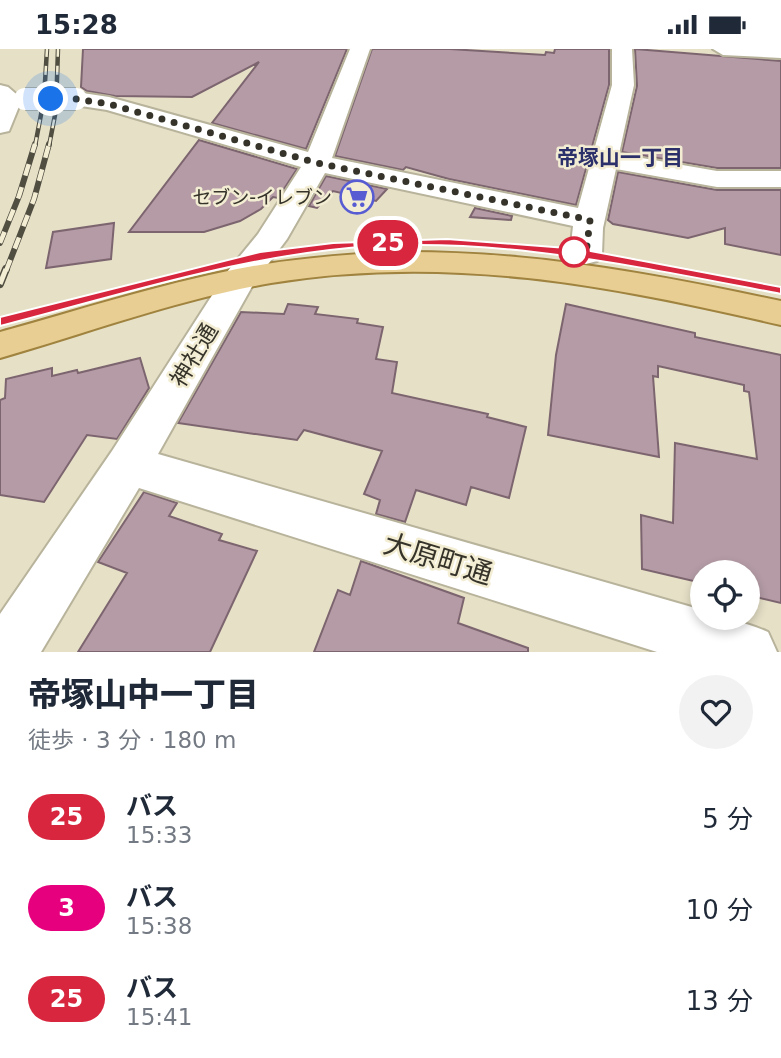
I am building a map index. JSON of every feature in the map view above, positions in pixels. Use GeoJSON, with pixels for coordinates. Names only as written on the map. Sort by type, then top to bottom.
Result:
{"type":"FeatureCollection","features":[{"type":"Feature","properties":{"kind":"main road"},"geometry":{"type":"LineString","coordinates":[[8,331],[333,246],[447,242],[586,254],[664,266],[781,291]]}},
{"type":"Feature","properties":{"kind":"main road"},"geometry":{"type":"LineString","coordinates":[[250,267],[438,261],[518,266],[587,273],[660,286],[781,313]]}},
{"type":"Feature","properties":{"kind":"street","name":"神社通"},"geometry":{"type":"LineString","coordinates":[[8,652],[317,163],[360,49]]}},
{"type":"Feature","properties":{"kind":"street"},"geometry":{"type":"LineString","coordinates":[[586,254],[590,220],[623,85],[622,49]]}},
{"type":"Feature","properties":{"kind":"street"},"geometry":{"type":"LineString","coordinates":[[723,49],[781,52]]}},
{"type":"Feature","properties":{"kind":"street"},"geometry":{"type":"LineString","coordinates":[[0,126],[12,97],[76,99],[109,104],[317,163],[590,220]]}},
{"type":"Feature","properties":{"kind":"street"},"geometry":{"type":"LineString","coordinates":[[605,159],[718,179],[781,179]]}},
{"type":"Feature","properties":{"kind":"street","name":"大原町通"},"geometry":{"type":"LineString","coordinates":[[128,465],[748,652]]}},
{"type":"Feature","properties":{"kind":"building"},"geometry":{"type":"Polygon","coordinates":[[[83,49],[347,49],[306,149],[212,123],[259,62],[192,97],[115,96],[87,91],[81,87],[83,49]]]}},
{"type":"Feature","properties":{"kind":"building"},"geometry":{"type":"Polygon","coordinates":[[[372,49],[450,49],[545,55],[546,52],[554,53],[555,49],[609,49],[609,85],[576,205],[449,179],[406,167],[403,170],[335,156],[372,49]]]}},
{"type":"Feature","properties":{"kind":"building"},"geometry":{"type":"Polygon","coordinates":[[[635,49],[781,61],[781,168],[717,168],[622,152],[637,86],[635,49]]]}},
{"type":"Feature","properties":{"kind":"building"},"geometry":{"type":"Polygon","coordinates":[[[199,140],[297,169],[278,198],[273,197],[261,209],[240,221],[204,232],[129,232],[199,140]]]}},
{"type":"Feature","properties":{"kind":"building"},"geometry":{"type":"Polygon","coordinates":[[[618,172],[717,190],[781,190],[781,255],[725,244],[725,228],[688,238],[613,224],[608,220],[618,172]]]}},
{"type":"Feature","properties":{"kind":"building"},"geometry":{"type":"Polygon","coordinates":[[[326,176],[387,189],[376,201],[333,191],[317,208],[309,206],[326,176]]]}},
{"type":"Feature","properties":{"kind":"building"},"geometry":{"type":"Polygon","coordinates":[[[475,208],[512,216],[511,220],[470,217],[475,208]]]}},
{"type":"Feature","properties":{"kind":"building"},"geometry":{"type":"Polygon","coordinates":[[[114,223],[111,259],[46,268],[53,232],[114,223]]]}},
{"type":"Feature","properties":{"kind":"building"},"geometry":{"type":"Polygon","coordinates":[[[288,304],[318,307],[315,314],[358,319],[357,323],[383,327],[376,359],[397,362],[392,393],[488,414],[487,417],[526,427],[509,498],[471,487],[466,505],[416,490],[405,522],[376,514],[380,500],[364,494],[382,451],[304,430],[297,440],[178,423],[241,312],[284,314],[288,304]]]}},
{"type":"Feature","properties":{"kind":"building"},"geometry":{"type":"Polygon","coordinates":[[[566,304],[695,333],[695,337],[781,355],[781,603],[760,598],[760,560],[690,560],[690,580],[642,569],[641,515],[673,523],[675,443],[757,459],[749,392],[744,391],[744,385],[658,366],[658,377],[653,376],[659,457],[548,435],[556,355],[566,304]]]}},
{"type":"Feature","properties":{"kind":"building"},"geometry":{"type":"Polygon","coordinates":[[[140,358],[149,388],[117,439],[87,435],[44,502],[0,495],[0,400],[5,398],[6,379],[52,368],[52,376],[77,370],[78,373],[140,358]]]}},
{"type":"Feature","properties":{"kind":"building"},"geometry":{"type":"Polygon","coordinates":[[[144,492],[177,503],[169,516],[222,534],[219,540],[257,551],[210,652],[78,652],[127,573],[98,562],[144,492]]]}},
{"type":"Feature","properties":{"kind":"building"},"geometry":{"type":"Polygon","coordinates":[[[361,561],[464,598],[458,623],[528,648],[528,652],[314,652],[338,590],[350,595],[361,561]]]}},
{"type":"Feature","properties":{"kind":"railway"},"geometry":{"type":"LineString","coordinates":[[35,146],[44,99],[47,49]]}},
{"type":"Feature","properties":{"kind":"railway"},"geometry":{"type":"LineString","coordinates":[[49,146],[56,110],[58,49]]}},
{"type":"Feature","properties":{"kind":"railway"},"geometry":{"type":"LineString","coordinates":[[0,243],[19,196],[35,144]]}},
{"type":"Feature","properties":{"kind":"railway"},"geometry":{"type":"LineString","coordinates":[[6,271],[34,199],[49,144]]}},
{"type":"Feature","properties":{"kind":"railway"},"geometry":{"type":"LineString","coordinates":[[0,284],[6,269]]}},
{"type":"Feature","properties":{"kind":"bus line","name":"25"},"geometry":{"type":"LineString","coordinates":[[0,321],[260,256],[333,246],[391,243],[447,242],[580,252],[781,290]]}},
{"type":"Feature","properties":{"kind":"place","name":"セブン-イレブン"},"geometry":{"type":"Point","coordinates":[357,197]}},
{"type":"Feature","properties":{"kind":"district","name":"帝塚山一丁目"},"geometry":{"type":"Point","coordinates":[620,158]}},
{"type":"Feature","properties":{"kind":"route"},"geometry":{"type":"LineString","coordinates":[[51,99],[76,99],[109,104],[317,163],[590,220],[586,254],[574,252]]}}]}
